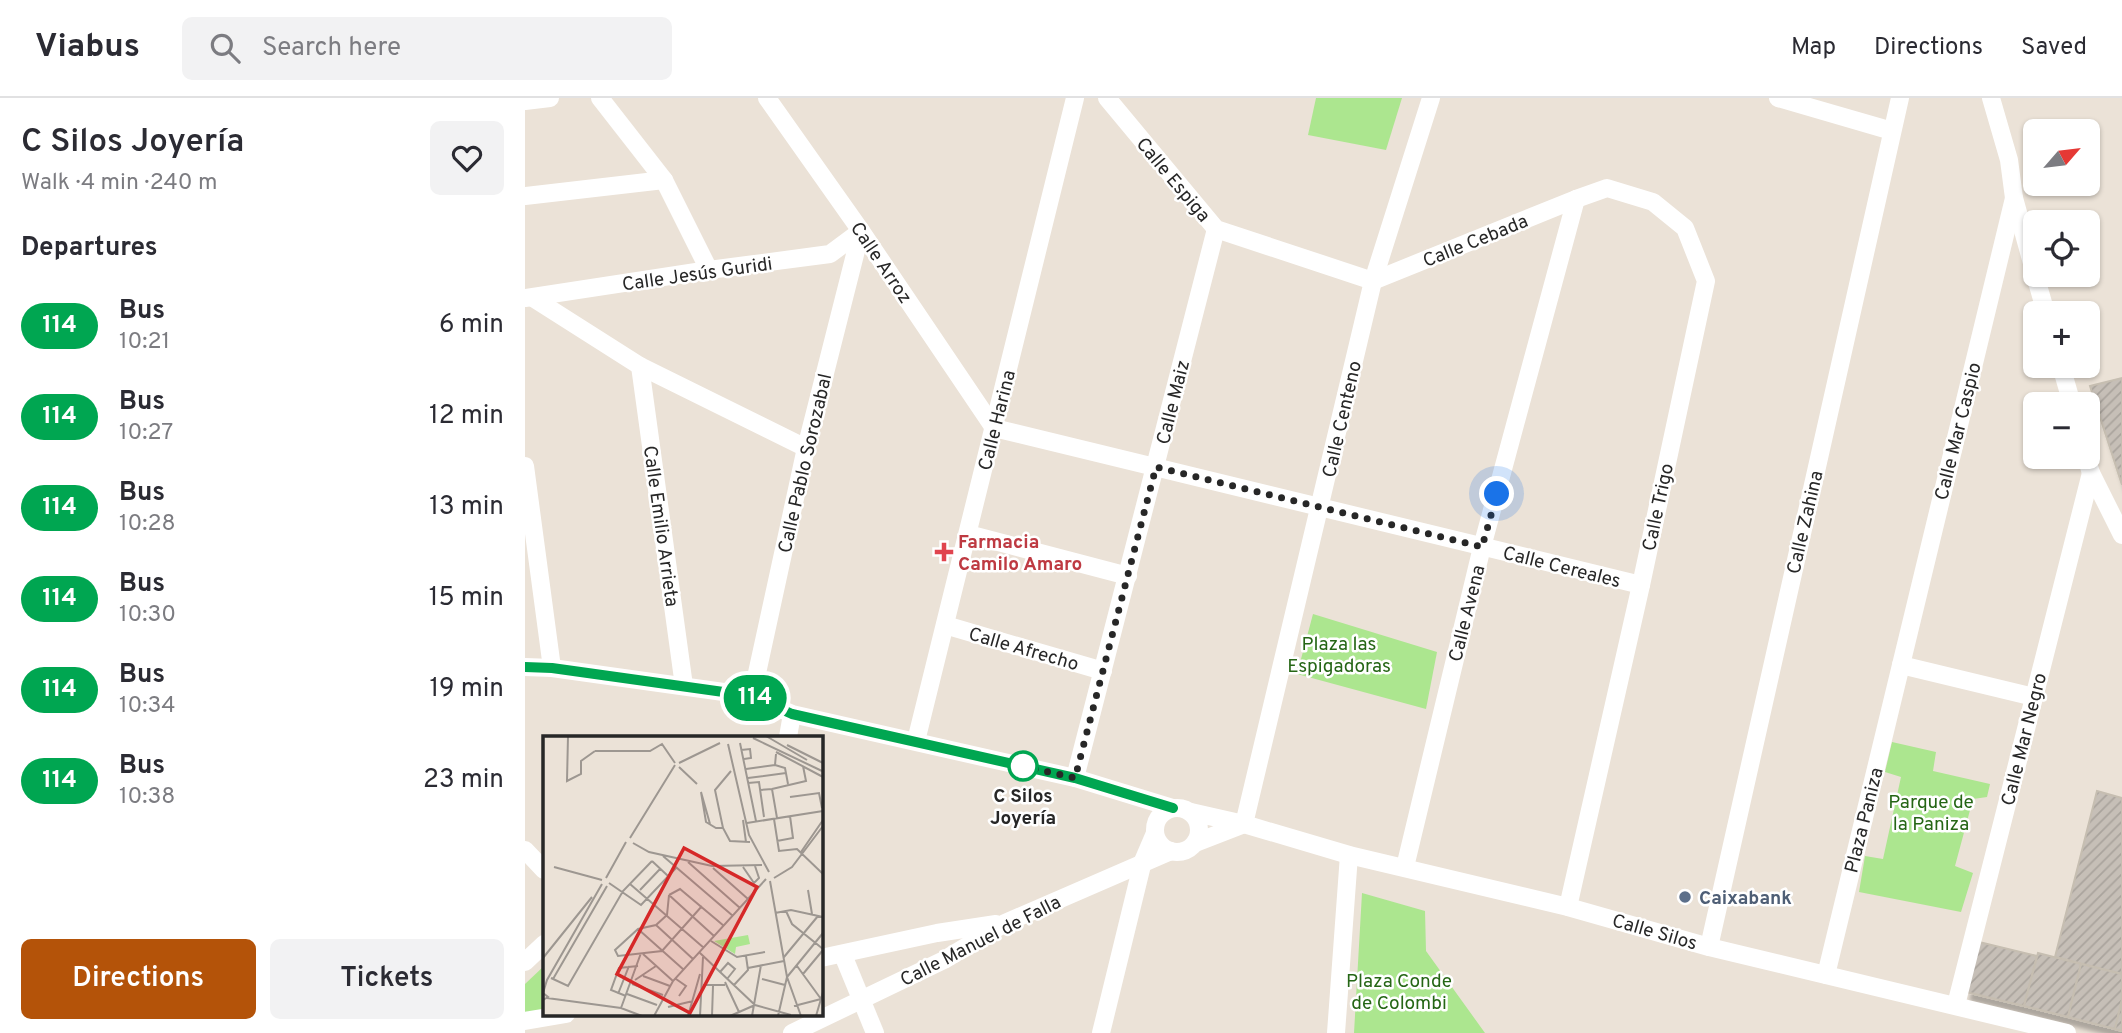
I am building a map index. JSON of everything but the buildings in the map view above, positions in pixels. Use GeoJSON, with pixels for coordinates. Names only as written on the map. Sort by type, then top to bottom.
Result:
{"type":"FeatureCollection","features":[{"type":"Feature","properties":{"kind":"street"},"geometry":{"type":"LineString","coordinates":[[525,101],[550,98]]}},
{"type":"Feature","properties":{"kind":"street"},"geometry":{"type":"LineString","coordinates":[[600,98],[664,180],[709,270]]}},
{"type":"Feature","properties":{"kind":"street","name":"Calle Arroz"},"geometry":{"type":"LineString","coordinates":[[767,98],[994,428]]}},
{"type":"Feature","properties":{"kind":"street","name":"Calle Harina"},"geometry":{"type":"LineString","coordinates":[[916,741],[1075,98]]}},
{"type":"Feature","properties":{"kind":"street","name":"Calle Espiga"},"geometry":{"type":"LineString","coordinates":[[1107,98],[1216,229],[1373,281]]}},
{"type":"Feature","properties":{"kind":"street","name":"Calle Centeno"},"geometry":{"type":"LineString","coordinates":[[1244,824],[1373,281],[1431,98]]}},
{"type":"Feature","properties":{"kind":"street"},"geometry":{"type":"LineString","coordinates":[[1778,98],[1892,131]]}},
{"type":"Feature","properties":{"kind":"street","name":"Calle Zahina"},"geometry":{"type":"LineString","coordinates":[[1709,947],[1900,98]]}},
{"type":"Feature","properties":{"kind":"street"},"geometry":{"type":"LineString","coordinates":[[1991,98],[2009,160],[2014,198],[2023,231]]}},
{"type":"Feature","properties":{"kind":"street"},"geometry":{"type":"LineString","coordinates":[[525,195],[664,180]]}},
{"type":"Feature","properties":{"kind":"street","name":"Calle Trigo"},"geometry":{"type":"LineString","coordinates":[[1568,907],[1706,281],[1685,228],[1653,202],[1607,188],[1576,199]]}},
{"type":"Feature","properties":{"kind":"street","name":"Calle Mar Caspio"},"geometry":{"type":"LineString","coordinates":[[1901,665],[2014,198]]}},
{"type":"Feature","properties":{"kind":"street","name":"Calle Cebada"},"geometry":{"type":"LineString","coordinates":[[1373,281],[1576,199]]}},
{"type":"Feature","properties":{"kind":"street","name":"Calle Avena"},"geometry":{"type":"LineString","coordinates":[[1405,867],[1482,547],[1576,199]]}},
{"type":"Feature","properties":{"kind":"street","name":"Calle Maiz"},"geometry":{"type":"LineString","coordinates":[[1075,778],[1216,229]]}},
{"type":"Feature","properties":{"kind":"street","name":"Calle Jesús Guridi"},"geometry":{"type":"LineString","coordinates":[[529,298],[830,254],[861,231]]}},
{"type":"Feature","properties":{"kind":"street","name":"Calle Pablo Sorozabal"},"geometry":{"type":"LineString","coordinates":[[752,696],[806,448],[861,231]]}},
{"type":"Feature","properties":{"kind":"street"},"geometry":{"type":"LineString","coordinates":[[529,298],[640,366],[806,448]]}},
{"type":"Feature","properties":{"kind":"street","name":"Calle Emilio Arrieta"},"geometry":{"type":"LineString","coordinates":[[640,366],[684,686]]}},
{"type":"Feature","properties":{"kind":"street","name":"Calle Cereales"},"geometry":{"type":"LineString","coordinates":[[994,428],[1641,585]]}},
{"type":"Feature","properties":{"kind":"street"},"geometry":{"type":"LineString","coordinates":[[525,466],[552,668]]}},
{"type":"Feature","properties":{"kind":"street","name":"Calle Mar Negro"},"geometry":{"type":"LineString","coordinates":[[1956,1005],[2088,469]]}},
{"type":"Feature","properties":{"kind":"street"},"geometry":{"type":"LineString","coordinates":[[2091,469],[2122,536]]}},
{"type":"Feature","properties":{"kind":"street"},"geometry":{"type":"LineString","coordinates":[[968,534],[1128,576]]}},
{"type":"Feature","properties":{"kind":"street","name":"Calle Afrecho"},"geometry":{"type":"LineString","coordinates":[[945,625],[1103,671]]}},
{"type":"Feature","properties":{"kind":"street"},"geometry":{"type":"LineString","coordinates":[[1901,665],[2034,697]]}},
{"type":"Feature","properties":{"kind":"street","name":"Plaza Paniza"},"geometry":{"type":"LineString","coordinates":[[1826,975],[1901,665]]}},
{"type":"Feature","properties":{"kind":"street"},"geometry":{"type":"LineString","coordinates":[[525,667],[552,668],[752,696],[792,714],[1075,778],[1139,796],[1162,820],[1160,844],[1171,851],[1184,851],[1195,843],[1244,824]]}},
{"type":"Feature","properties":{"kind":"street"},"geometry":{"type":"LineString","coordinates":[[788,736],[792,714]]}},
{"type":"Feature","properties":{"kind":"street"},"geometry":{"type":"LineString","coordinates":[[1101,1033],[1143,861],[1162,820],[1179,808],[1191,813],[1199,831],[1195,843]]}},
{"type":"Feature","properties":{"kind":"street","name":"Calle Silos"},"geometry":{"type":"LineString","coordinates":[[1191,813],[1244,824],[1349,855],[1568,907],[1709,947],[2067,1033]]}},
{"type":"Feature","properties":{"kind":"street"},"geometry":{"type":"LineString","coordinates":[[525,850],[543,869]]}},
{"type":"Feature","properties":{"kind":"street","name":"Calle Manuel de Falla"},"geometry":{"type":"LineString","coordinates":[[792,1033],[944,960],[1005,923],[1171,851]]}},
{"type":"Feature","properties":{"kind":"street"},"geometry":{"type":"LineString","coordinates":[[1336,1033],[1349,855]]}},
{"type":"Feature","properties":{"kind":"street"},"geometry":{"type":"LineString","coordinates":[[823,958],[937,933],[1005,923]]}},
{"type":"Feature","properties":{"kind":"street"},"geometry":{"type":"LineString","coordinates":[[525,962],[543,945]]}},
{"type":"Feature","properties":{"kind":"street"},"geometry":{"type":"LineString","coordinates":[[843,955],[875,1033]]}},
{"type":"Feature","properties":{"kind":"street"},"geometry":{"type":"LineString","coordinates":[[525,1021],[554,1016]]}},
{"type":"Feature","properties":{"kind":"green space"},"geometry":{"type":"Polygon","coordinates":[[[1316,98],[1402,98],[1386,150],[1308,135],[1316,98]]]}},
{"type":"Feature","properties":{"kind":"green space","name":"Plaza las Espigadoras"},"geometry":{"type":"Polygon","coordinates":[[[1313,614],[1437,652],[1426,709],[1297,674],[1313,614]]]}},
{"type":"Feature","properties":{"kind":"green space","name":"Parque de la Paniza"},"geometry":{"type":"Polygon","coordinates":[[[1892,742],[1936,752],[1933,771],[1990,784],[1987,797],[1973,799],[1955,866],[1973,873],[1961,912],[1859,892],[1865,856],[1883,859],[1901,777],[1885,772],[1892,742]]]}},
{"type":"Feature","properties":{"kind":"green space","name":"Plaza Conde de Colombi"},"geometry":{"type":"Polygon","coordinates":[[[1362,893],[1425,911],[1426,951],[1485,1033],[1354,1033],[1362,893]]]}},
{"type":"Feature","properties":{"kind":"green space"},"geometry":{"type":"Polygon","coordinates":[[[543,967],[543,1011],[525,1015],[525,984],[543,967]]]}},
{"type":"Feature","properties":{"kind":"bus line","name":"114"},"geometry":{"type":"LineString","coordinates":[[525,667],[552,668],[752,696],[792,714],[1075,778],[1173,808]]}},
{"type":"Feature","properties":{"kind":"place","name":"Farmacia Camilo Amaro"},"geometry":{"type":"Point","coordinates":[944,552]}},
{"type":"Feature","properties":{"kind":"place","name":"C Silos Joyería"},"geometry":{"type":"Point","coordinates":[1023,766]}},
{"type":"Feature","properties":{"kind":"place","name":"Caixabank"},"geometry":{"type":"Point","coordinates":[1685,897]}},
{"type":"Feature","properties":{"kind":"route"},"geometry":{"type":"LineString","coordinates":[[1023,766],[1075,778],[1156,467],[1482,547],[1497,494]]}}]}
